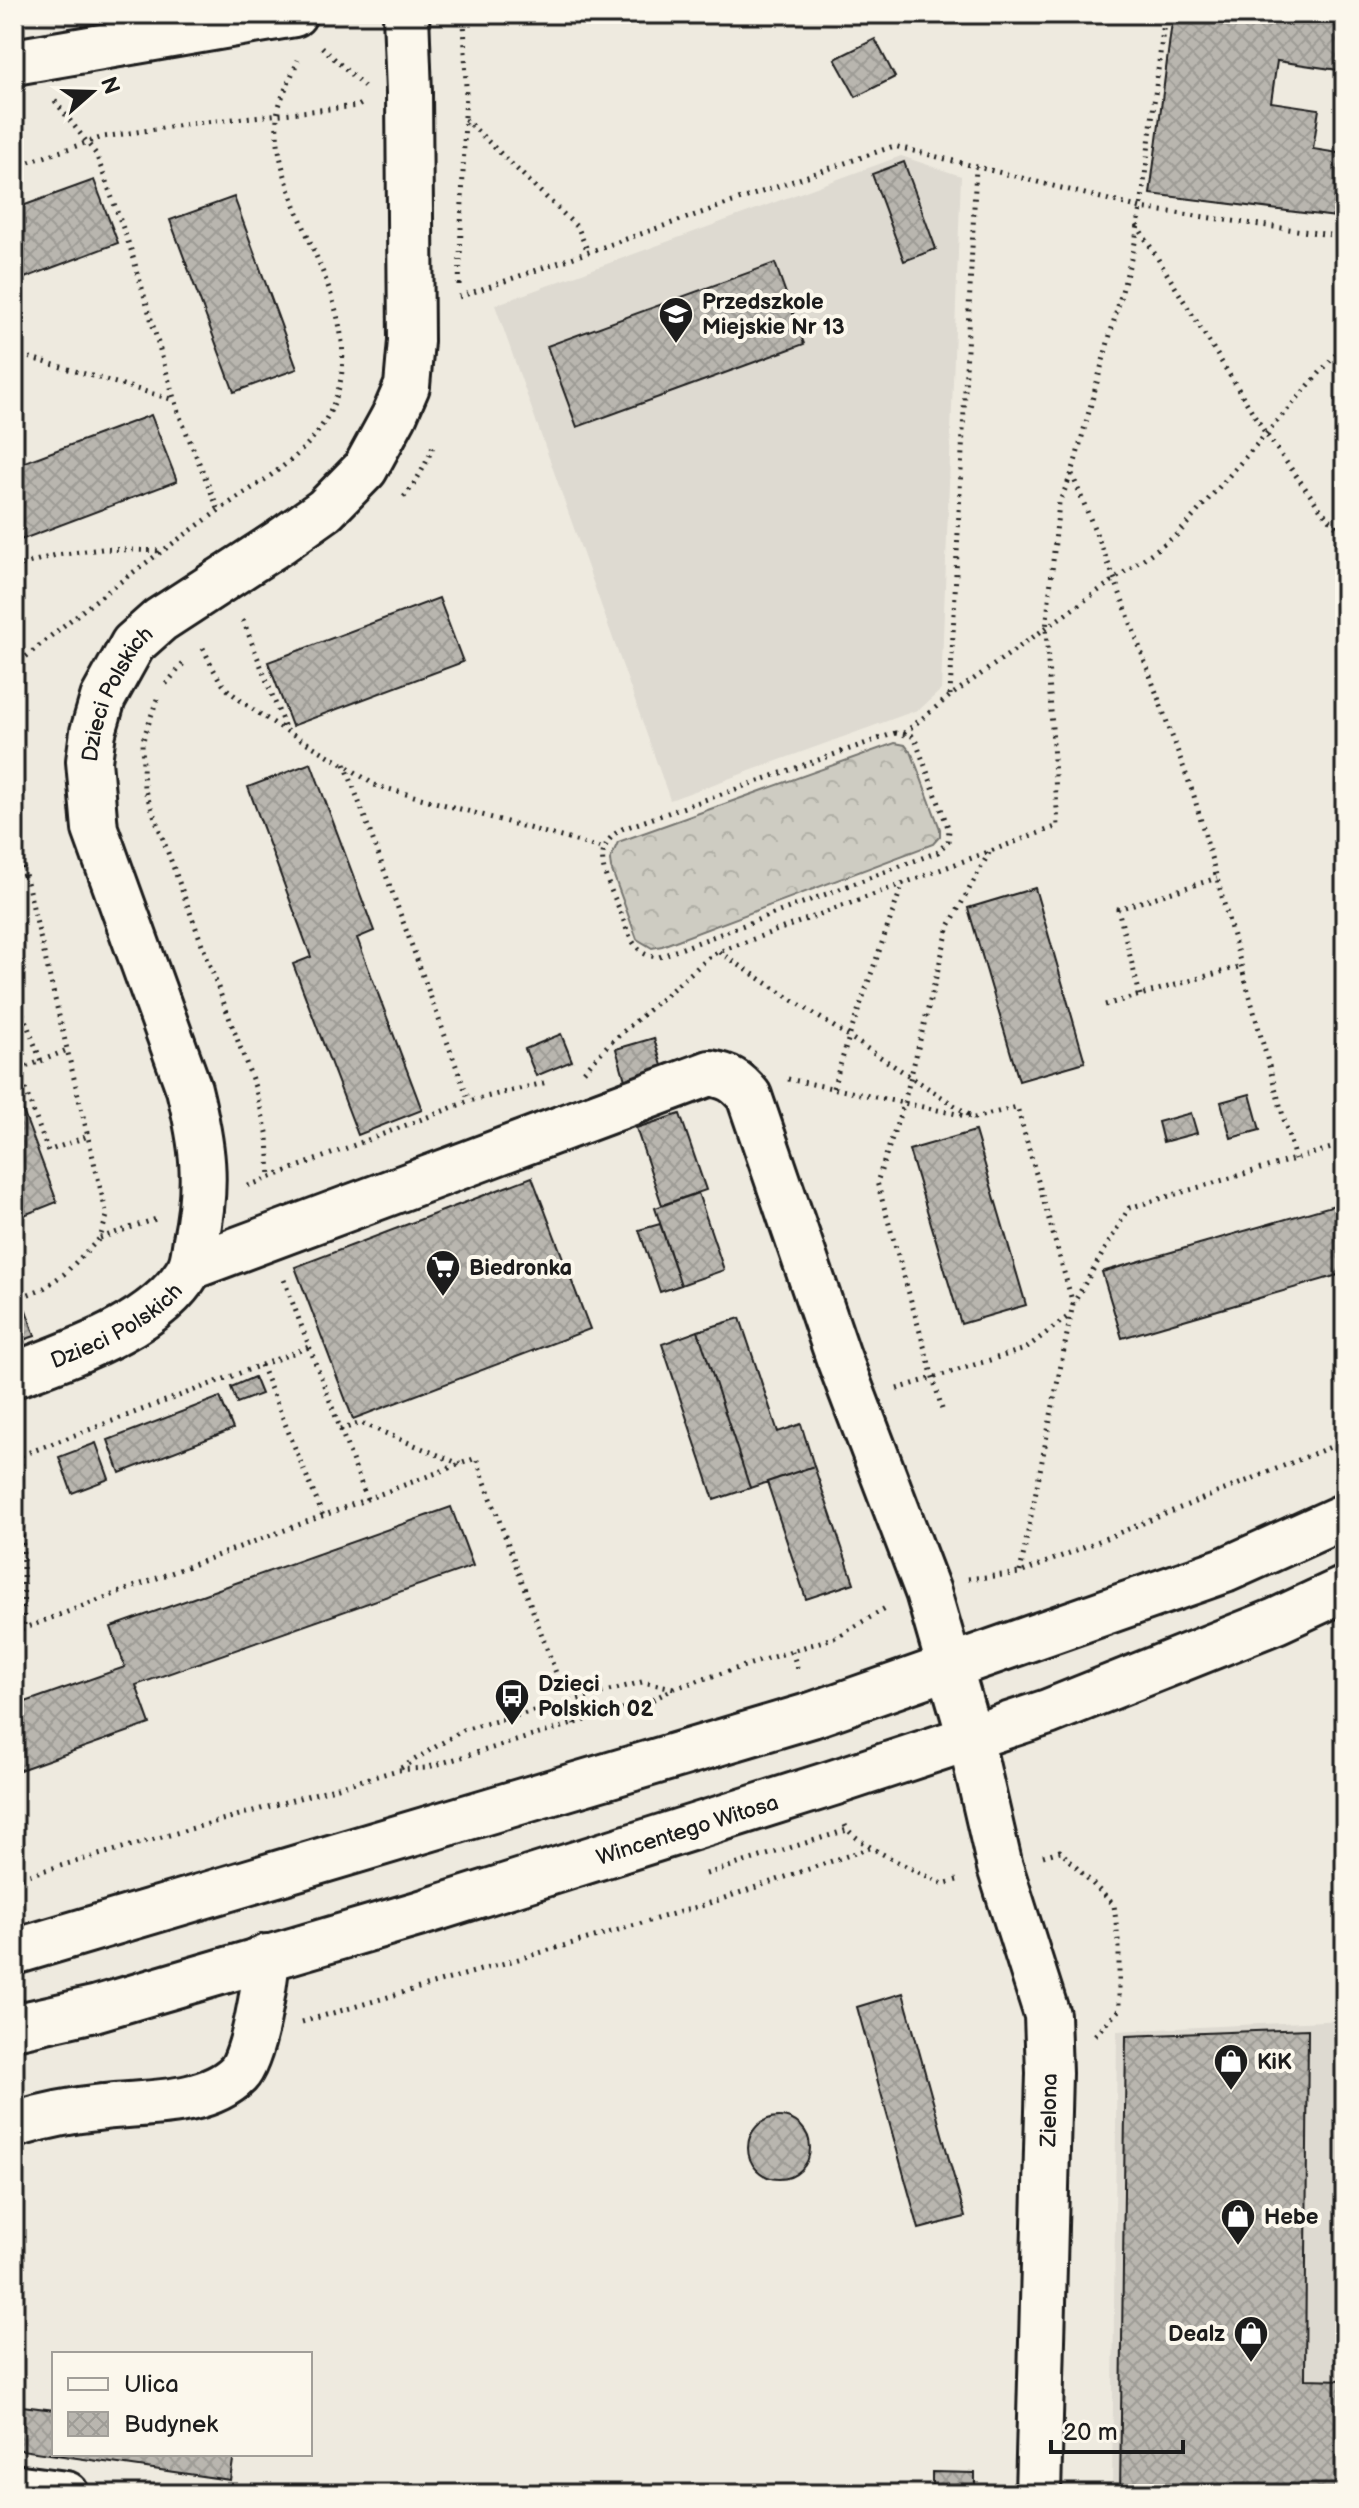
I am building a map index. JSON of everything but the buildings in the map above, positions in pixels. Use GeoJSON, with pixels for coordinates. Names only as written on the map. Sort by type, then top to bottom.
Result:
{"type":"FeatureCollection","features":[{"type":"Feature","properties":{"kind":"main road"},"geometry":{"type":"LineString","coordinates":[[14,62],[294,14]]}},
{"type":"Feature","properties":{"kind":"main road","name":"Dzieci Polskich"},"geometry":{"type":"LineString","coordinates":[[14,1375],[114,1333],[154,1309],[191,1267],[203,1202],[204,1157],[189,1089],[95,829],[89,761],[93,732],[103,698],[133,644],[160,620],[325,510],[365,469],[394,416],[407,386],[411,341],[406,14]]}},
{"type":"Feature","properties":{"kind":"main road"},"geometry":{"type":"LineString","coordinates":[[191,1267],[710,1073],[737,1081]]}},
{"type":"Feature","properties":{"kind":"main road","name":"Zielona"},"geometry":{"type":"LineString","coordinates":[[737,1081],[749,1096],[854,1401],[928,1592],[970,1737],[1000,1867],[1047,2015],[1049,2073],[1038,2494]]}},
{"type":"Feature","properties":{"kind":"main road"},"geometry":{"type":"LineString","coordinates":[[14,1952],[812,1715],[1225,1570],[1345,1516]]}},
{"type":"Feature","properties":{"kind":"main road","name":"Wincentego Witosa"},"geometry":{"type":"LineString","coordinates":[[14,2027],[94,2009],[433,1910],[970,1737],[1063,1706],[1276,1621],[1345,1589]]}},
{"type":"Feature","properties":{"kind":"main road"},"geometry":{"type":"LineString","coordinates":[[14,2125],[57,2114],[205,2095],[238,2074],[247,2059],[253,2035],[265,1985],[267,1957]]}},
{"type":"Feature","properties":{"kind":"main road"},"geometry":{"type":"LineString","coordinates":[[14,2487],[66,2494]]}},
{"type":"Feature","properties":{"kind":"path"},"geometry":{"type":"LineString","coordinates":[[458,311],[464,14]]}},
{"type":"Feature","properties":{"kind":"path"},"geometry":{"type":"LineString","coordinates":[[626,1104],[618,1081],[580,1075],[608,1045],[713,954],[1058,826],[1046,629],[1059,503],[1072,473],[1134,248],[1165,14]]}},
{"type":"Feature","properties":{"kind":"path"},"geometry":{"type":"LineString","coordinates":[[14,667],[43,641],[163,551],[283,466],[323,424],[340,381],[342,351],[338,319],[328,284],[293,200],[280,158],[277,114],[299,58]]}},
{"type":"Feature","properties":{"kind":"path"},"geometry":{"type":"LineString","coordinates":[[49,93],[96,154],[131,250],[174,400],[219,511]]}},
{"type":"Feature","properties":{"kind":"path"},"geometry":{"type":"LineString","coordinates":[[14,167],[86,141],[181,125],[358,106],[374,98]]}},
{"type":"Feature","properties":{"kind":"path"},"geometry":{"type":"LineString","coordinates":[[464,118],[578,228],[588,252]]}},
{"type":"Feature","properties":{"kind":"path"},"geometry":{"type":"LineString","coordinates":[[459,297],[894,146],[1141,208],[1345,237]]}},
{"type":"Feature","properties":{"kind":"path"},"geometry":{"type":"LineString","coordinates":[[950,696],[976,167]]}},
{"type":"Feature","properties":{"kind":"path"},"geometry":{"type":"LineString","coordinates":[[1137,224],[1266,434],[1321,510],[1345,536]]}},
{"type":"Feature","properties":{"kind":"path"},"geometry":{"type":"LineString","coordinates":[[903,733],[950,696],[1177,535],[1345,344]]}},
{"type":"Feature","properties":{"kind":"path"},"geometry":{"type":"LineString","coordinates":[[14,353],[174,400]]}},
{"type":"Feature","properties":{"kind":"path"},"geometry":{"type":"LineString","coordinates":[[399,502],[420,473],[436,437]]}},
{"type":"Feature","properties":{"kind":"path"},"geometry":{"type":"LineString","coordinates":[[1072,473],[1115,580],[1194,796],[1295,1159]]}},
{"type":"Feature","properties":{"kind":"path"},"geometry":{"type":"LineString","coordinates":[[14,567],[56,555],[102,549],[163,551]]}},
{"type":"Feature","properties":{"kind":"path"},"geometry":{"type":"LineString","coordinates":[[233,627],[243,620],[285,729]]}},
{"type":"Feature","properties":{"kind":"path"},"geometry":{"type":"LineString","coordinates":[[213,641],[184,663],[162,688],[142,743],[144,788],[258,1096],[268,1136],[270,1178]]}},
{"type":"Feature","properties":{"kind":"path"},"geometry":{"type":"LineString","coordinates":[[203,648],[226,688],[374,785],[604,849]]}},
{"type":"Feature","properties":{"kind":"path"},"geometry":{"type":"LineString","coordinates":[[895,733],[912,736],[916,742],[949,830],[948,841],[938,852],[659,957],[647,955],[634,945],[603,868],[604,849],[611,835],[622,829],[895,733]]}},
{"type":"Feature","properties":{"kind":"path"},"geometry":{"type":"LineString","coordinates":[[344,763],[469,1101]]}},
{"type":"Feature","properties":{"kind":"path"},"geometry":{"type":"LineString","coordinates":[[14,828],[107,1216],[100,1238]]}},
{"type":"Feature","properties":{"kind":"path"},"geometry":{"type":"LineString","coordinates":[[942,1409],[877,1182],[904,1103],[949,926],[990,851]]}},
{"type":"Feature","properties":{"kind":"path"},"geometry":{"type":"LineString","coordinates":[[14,879],[26,875]]}},
{"type":"Feature","properties":{"kind":"path"},"geometry":{"type":"LineString","coordinates":[[1140,995],[1118,909],[1217,878]]}},
{"type":"Feature","properties":{"kind":"path"},"geometry":{"type":"LineString","coordinates":[[833,1088],[903,883]]}},
{"type":"Feature","properties":{"kind":"path"},"geometry":{"type":"LineString","coordinates":[[718,952],[974,1118]]}},
{"type":"Feature","properties":{"kind":"path"},"geometry":{"type":"LineString","coordinates":[[1105,1005],[1242,966]]}},
{"type":"Feature","properties":{"kind":"path"},"geometry":{"type":"LineString","coordinates":[[14,991],[41,1061]]}},
{"type":"Feature","properties":{"kind":"path"},"geometry":{"type":"LineString","coordinates":[[67,1050],[18,1070],[48,1151],[88,1136]]}},
{"type":"Feature","properties":{"kind":"path"},"geometry":{"type":"LineString","coordinates":[[737,1081],[763,1074],[974,1118],[1017,1107],[1073,1304]]}},
{"type":"Feature","properties":{"kind":"path"},"geometry":{"type":"LineString","coordinates":[[14,1300],[44,1288],[64,1274],[100,1238],[270,1178],[469,1101],[552,1081]]}},
{"type":"Feature","properties":{"kind":"path"},"geometry":{"type":"LineString","coordinates":[[1020,1573],[1070,1314],[1129,1208],[1345,1144]]}},
{"type":"Feature","properties":{"kind":"path"},"geometry":{"type":"LineString","coordinates":[[268,1238],[367,1499]]}},
{"type":"Feature","properties":{"kind":"path"},"geometry":{"type":"LineString","coordinates":[[14,1283],[25,1296]]}},
{"type":"Feature","properties":{"kind":"path"},"geometry":{"type":"LineString","coordinates":[[854,1401],[1025,1349],[1070,1314]]}},
{"type":"Feature","properties":{"kind":"path"},"geometry":{"type":"LineString","coordinates":[[14,1458],[309,1347]]}},
{"type":"Feature","properties":{"kind":"path"},"geometry":{"type":"LineString","coordinates":[[261,1365],[323,1516]]}},
{"type":"Feature","properties":{"kind":"path"},"geometry":{"type":"LineString","coordinates":[[340,1430],[361,1423],[460,1464]]}},
{"type":"Feature","properties":{"kind":"path"},"geometry":{"type":"LineString","coordinates":[[14,1879],[398,1770],[425,1768],[650,1701],[675,1688],[839,1636],[892,1604],[958,1581],[1020,1573],[1345,1441]]}},
{"type":"Feature","properties":{"kind":"path"},"geometry":{"type":"LineString","coordinates":[[21,1455],[24,1628]]}},
{"type":"Feature","properties":{"kind":"path"},"geometry":{"type":"LineString","coordinates":[[14,1632],[476,1458],[575,1724]]}},
{"type":"Feature","properties":{"kind":"path"},"geometry":{"type":"LineString","coordinates":[[398,1770],[463,1730],[642,1682],[675,1688]]}},
{"type":"Feature","properties":{"kind":"path"},"geometry":{"type":"LineString","coordinates":[[253,2035],[704,1905],[871,1847]]}},
{"type":"Feature","properties":{"kind":"shaded area"},"geometry":{"type":"Polygon","coordinates":[[[901,156],[961,176],[941,690],[920,709],[670,800],[495,305],[901,156]]]}},
{"type":"Feature","properties":{"kind":"shaded area"},"geometry":{"type":"Polygon","coordinates":[[[1345,2020],[1345,2494],[1112,2494],[1117,2031],[1345,2020]]]}},
{"type":"Feature","properties":{"kind":"green space"},"geometry":{"type":"Polygon","coordinates":[[[895,743],[905,745],[912,754],[940,829],[940,836],[933,844],[662,946],[652,948],[637,939],[611,868],[610,860],[618,842],[895,743]]]}},
{"type":"Feature","properties":{"kind":"place","name":"Przedszkole Miejskie Nr 13"},"geometry":{"type":"Point","coordinates":[676,345]}},
{"type":"Feature","properties":{"kind":"place","name":"Biedronka"},"geometry":{"type":"Point","coordinates":[443,1298]}},
{"type":"Feature","properties":{"kind":"place","name":"Dzieci Polskich 02"},"geometry":{"type":"Point","coordinates":[512,1727]}},
{"type":"Feature","properties":{"kind":"place","name":"KiK"},"geometry":{"type":"Point","coordinates":[1231,2092]}},
{"type":"Feature","properties":{"kind":"place","name":"Hebe"},"geometry":{"type":"Point","coordinates":[1238,2247]}},
{"type":"Feature","properties":{"kind":"place","name":"Dealz"},"geometry":{"type":"Point","coordinates":[1251,2364]}}]}
